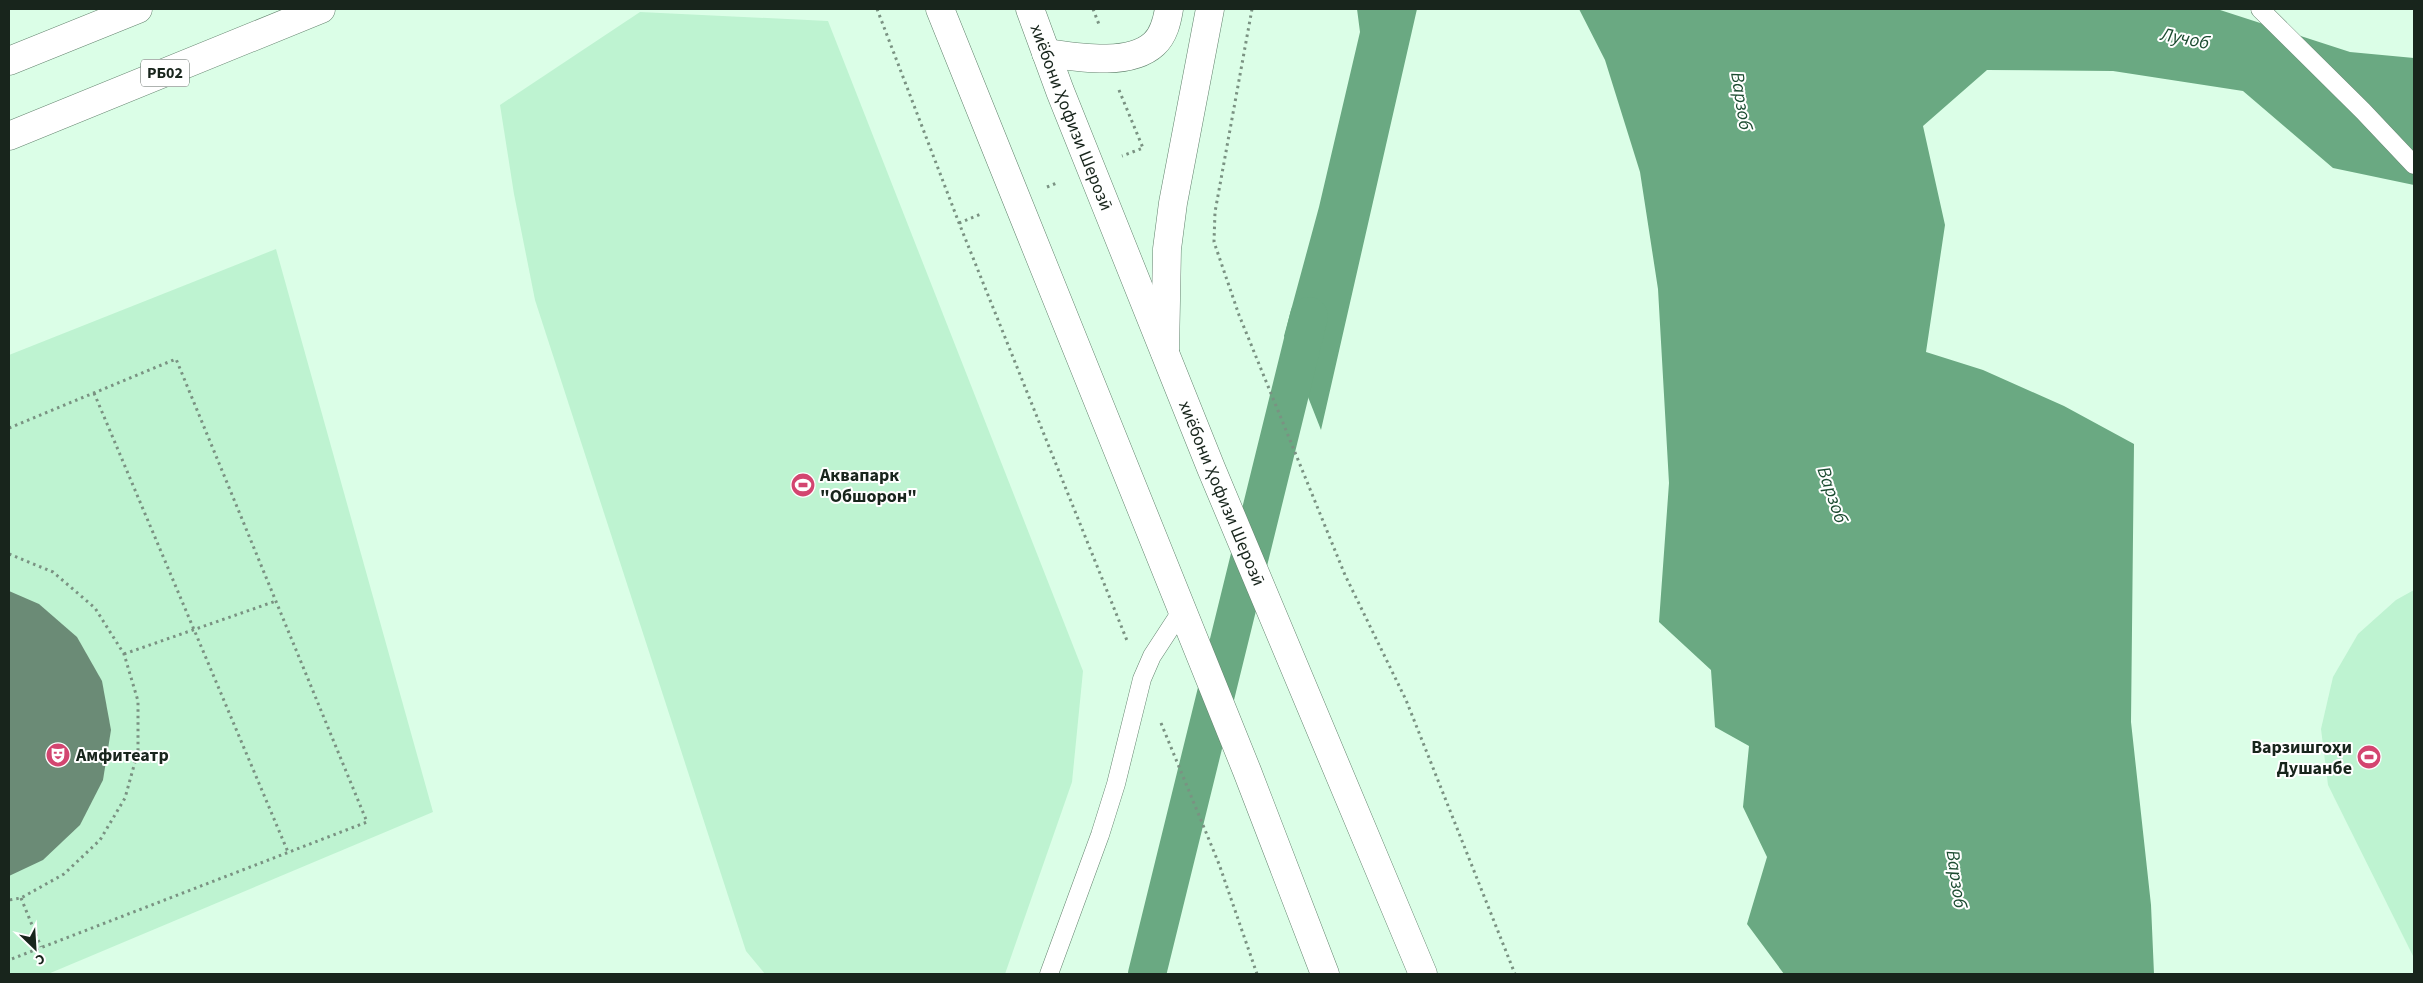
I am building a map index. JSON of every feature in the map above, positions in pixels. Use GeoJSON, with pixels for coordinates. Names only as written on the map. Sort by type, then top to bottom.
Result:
{"type":"FeatureCollection","features":[{"type":"Feature","properties":{"kind":"main road"},"geometry":{"type":"LineString","coordinates":[[9,61],[138,9]]}},
{"type":"Feature","properties":{"kind":"main road","name":"РБ02"},"geometry":{"type":"LineString","coordinates":[[9,136],[321,9]]}},
{"type":"Feature","properties":{"kind":"main road"},"geometry":{"type":"LineString","coordinates":[[940,9],[1247,771],[1325,974]]}},
{"type":"Feature","properties":{"kind":"main road","name":"хиёбони Ҳофизи Шерозӣ"},"geometry":{"type":"LineString","coordinates":[[1030,9],[1211,468],[1423,974]]}},
{"type":"Feature","properties":{"kind":"main road"},"geometry":{"type":"LineString","coordinates":[[1046,53],[1088,59],[1130,55],[1154,44],[1165,25],[1169,9]]}},
{"type":"Feature","properties":{"kind":"main road"},"geometry":{"type":"LineString","coordinates":[[1165,352],[1167,248],[1173,202],[1210,9]]}},
{"type":"Feature","properties":{"kind":"lane"},"geometry":{"type":"LineString","coordinates":[[2260,9],[2363,111],[2414,165]]}},
{"type":"Feature","properties":{"kind":"lane"},"geometry":{"type":"LineString","coordinates":[[1048,974],[1105,818],[1142,679],[1152,656],[1182,610]]}},
{"type":"Feature","properties":{"kind":"path"},"geometry":{"type":"LineString","coordinates":[[877,9],[959,223],[1142,679],[1219,864],[1257,974]]}},
{"type":"Feature","properties":{"kind":"path"},"geometry":{"type":"LineString","coordinates":[[1093,9],[1104,35]]}},
{"type":"Feature","properties":{"kind":"path"},"geometry":{"type":"LineString","coordinates":[[1252,9],[1213,228],[1214,242],[1239,315],[1346,575],[1406,700],[1515,974]]}},
{"type":"Feature","properties":{"kind":"path"},"geometry":{"type":"LineString","coordinates":[[1116,83],[1143,148],[1118,158]]}},
{"type":"Feature","properties":{"kind":"path"},"geometry":{"type":"LineString","coordinates":[[1047,187],[1059,182]]}},
{"type":"Feature","properties":{"kind":"path"},"geometry":{"type":"LineString","coordinates":[[959,223],[981,214]]}},
{"type":"Feature","properties":{"kind":"path"},"geometry":{"type":"LineString","coordinates":[[9,428],[176,359],[367,822],[9,960]]}},
{"type":"Feature","properties":{"kind":"path"},"geometry":{"type":"LineString","coordinates":[[94,393],[288,852]]}},
{"type":"Feature","properties":{"kind":"path"},"geometry":{"type":"LineString","coordinates":[[9,554],[53,572],[95,608],[124,654],[138,702],[138,751],[125,798],[100,840],[64,874],[21,898],[9,900]]}},
{"type":"Feature","properties":{"kind":"path"},"geometry":{"type":"LineString","coordinates":[[124,654],[276,601]]}},
{"type":"Feature","properties":{"kind":"path"},"geometry":{"type":"LineString","coordinates":[[21,898],[41,948]]}},
{"type":"Feature","properties":{"kind":"shaded area","name":"Аквапарк \"Обшорон\""},"geometry":{"type":"Polygon","coordinates":[[[640,12],[828,21],[1083,671],[1072,782],[1005,974],[765,974],[746,951],[535,300],[514,194],[500,105],[640,12]]]}},
{"type":"Feature","properties":{"kind":"shaded area"},"geometry":{"type":"Polygon","coordinates":[[[276,249],[433,812],[48,974],[9,974],[9,355],[276,249]]]}},
{"type":"Feature","properties":{"kind":"shaded area","name":"Варзишгоҳи Душанбе"},"geometry":{"type":"Polygon","coordinates":[[[2414,590],[2414,958],[2328,785],[2321,729],[2333,677],[2358,634],[2396,600],[2414,590]]]}},
{"type":"Feature","properties":{"kind":"water"},"geometry":{"type":"Polygon","coordinates":[[[1357,9],[1417,9],[1321,430],[1284,336],[1319,207],[1360,32],[1357,9]]]}},
{"type":"Feature","properties":{"kind":"water"},"geometry":{"type":"Polygon","coordinates":[[[1579,9],[2217,9],[2350,52],[2414,58],[2414,185],[2333,168],[2243,91],[2113,71],[1987,70],[1923,126],[1945,225],[1926,352],[1983,370],[2064,406],[2134,444],[2131,722],[2151,905],[2154,974],[1784,974],[1747,924],[1767,857],[1743,807],[1749,746],[1715,727],[1711,670],[1659,622],[1669,483],[1658,289],[1640,172],[1605,60],[1579,9]]]}},
{"type":"Feature","properties":{"kind":"building","name":"Aмфитеатр"},"geometry":{"type":"Polygon","coordinates":[[[9,591],[39,604],[77,637],[102,681],[111,730],[103,780],[80,825],[43,860],[9,876],[9,591]]]}},
{"type":"Feature","properties":{"kind":"waterway"},"geometry":{"type":"LineString","coordinates":[[1147,974],[1309,316]]}},
{"type":"Feature","properties":{"kind":"place","name":"Аквапарк \"Обшорон\""},"geometry":{"type":"Point","coordinates":[803,485]}},
{"type":"Feature","properties":{"kind":"place","name":"Aмфитеатр"},"geometry":{"type":"Point","coordinates":[58,755]}},
{"type":"Feature","properties":{"kind":"place","name":"Варзишгоҳи Душанбе"},"geometry":{"type":"Point","coordinates":[2369,757]}},
{"type":"Feature","properties":{"kind":"water label","name":"Лучоб"},"geometry":{"type":"Point","coordinates":[2185,39]}},
{"type":"Feature","properties":{"kind":"water label","name":"Варзоб"},"geometry":{"type":"Point","coordinates":[1741,101]}},
{"type":"Feature","properties":{"kind":"water label","name":"Варзоб"},"geometry":{"type":"Point","coordinates":[1832,495]}},
{"type":"Feature","properties":{"kind":"water label","name":"Варзоб"},"geometry":{"type":"Point","coordinates":[1956,879]}}]}
